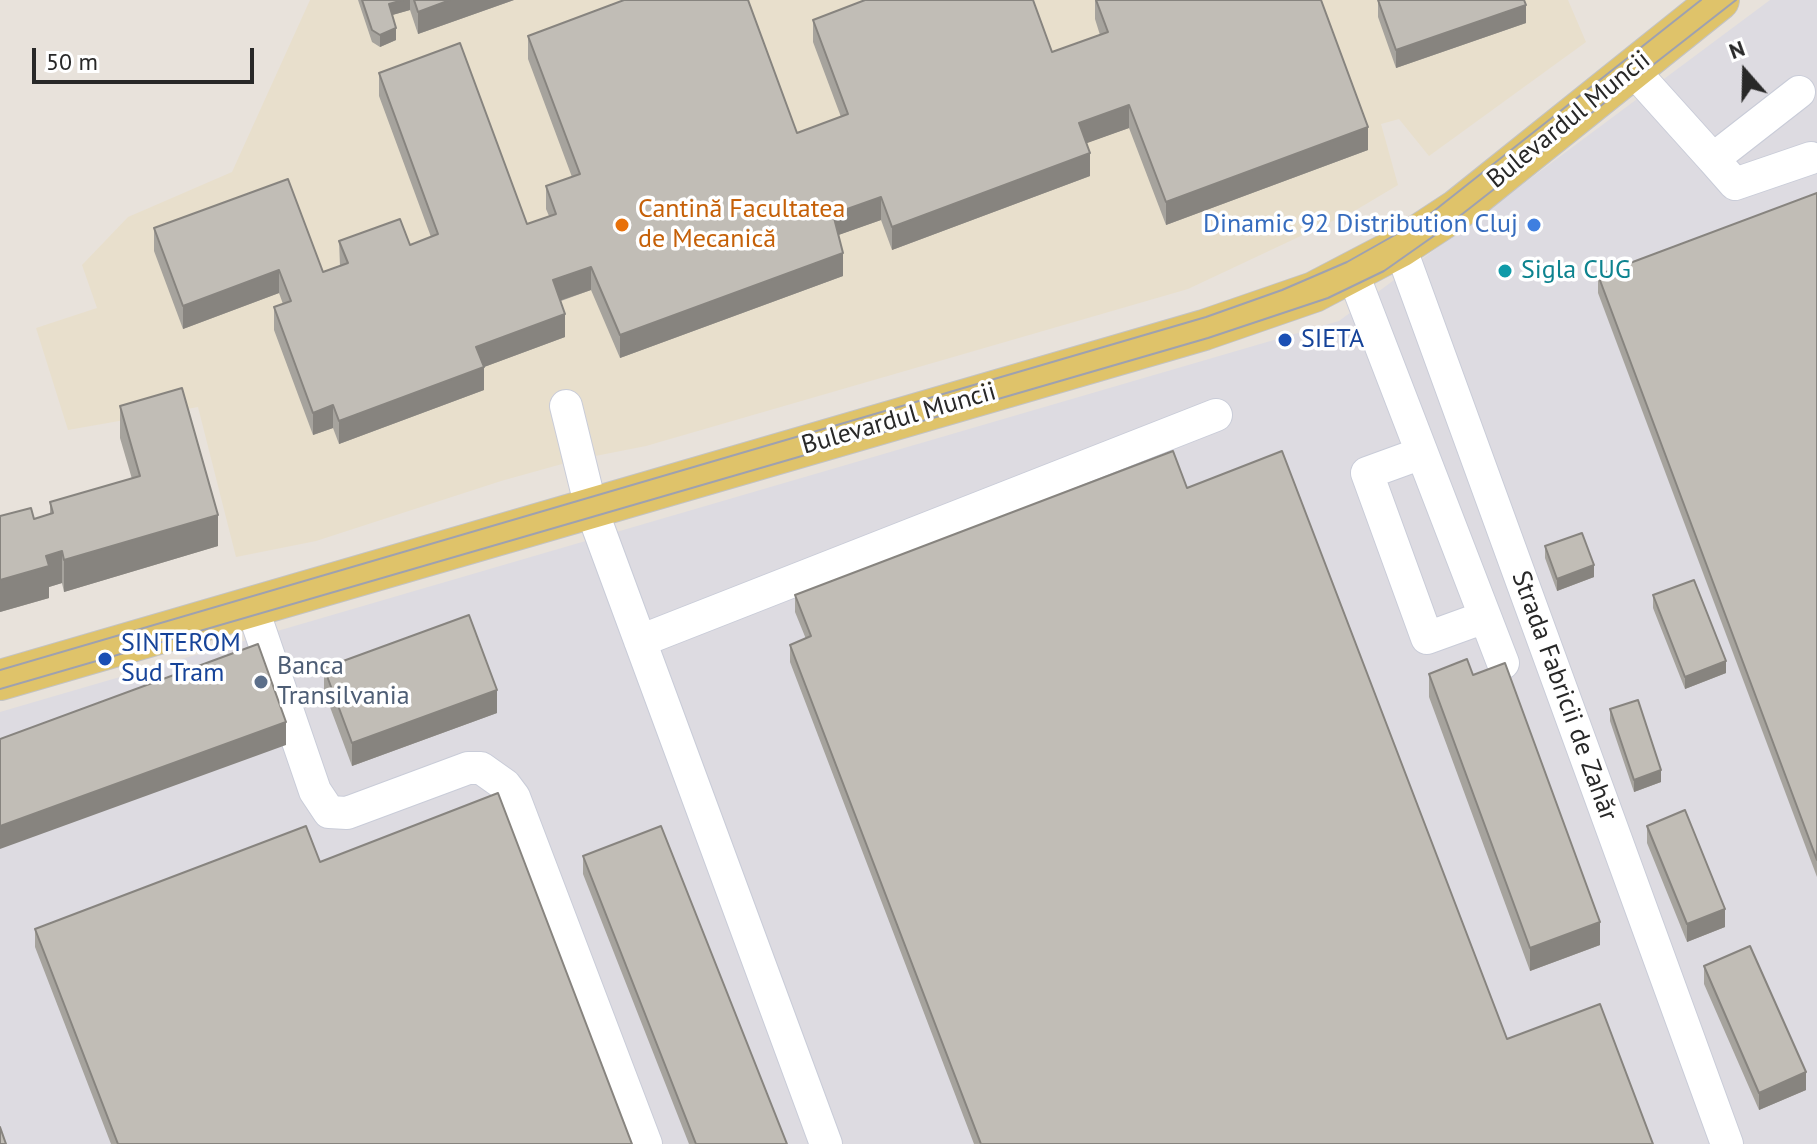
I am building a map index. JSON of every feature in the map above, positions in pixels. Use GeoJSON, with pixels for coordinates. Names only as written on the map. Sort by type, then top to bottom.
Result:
{"type":"FeatureCollection","features":[{"type":"Feature","properties":{"kind":"main road","name":"Bulevardul Muncii"},"geometry":{"type":"LineString","coordinates":[[0,680],[1272,308],[1353,274],[1458,209],[1719,0]]}},
{"type":"Feature","properties":{"kind":"lane"},"geometry":{"type":"LineString","coordinates":[[1632,69],[1735,184],[1811,158]]}},
{"type":"Feature","properties":{"kind":"lane"},"geometry":{"type":"LineString","coordinates":[[1713,159],[1799,92]]}},
{"type":"Feature","properties":{"kind":"lane","name":"Strada Fabricii de Zahăr"},"geometry":{"type":"LineString","coordinates":[[1400,247],[1727,1144]]}},
{"type":"Feature","properties":{"kind":"lane"},"geometry":{"type":"LineString","coordinates":[[1353,274],[1503,663]]}},
{"type":"Feature","properties":{"kind":"lane"},"geometry":{"type":"LineString","coordinates":[[566,406],[591,508],[826,1144]]}},
{"type":"Feature","properties":{"kind":"lane"},"geometry":{"type":"LineString","coordinates":[[640,641],[1216,415]]}},
{"type":"Feature","properties":{"kind":"lane"},"geometry":{"type":"LineString","coordinates":[[1422,453],[1367,473],[1427,638],[1485,617]]}},
{"type":"Feature","properties":{"kind":"lane"},"geometry":{"type":"LineString","coordinates":[[252,607],[315,791],[329,812],[347,813],[468,768],[481,768],[496,774],[514,797],[646,1144]]}},
{"type":"Feature","properties":{"kind":"shaded area"},"geometry":{"type":"Polygon","coordinates":[[[310,0],[1568,0],[1586,42],[1429,156],[1399,119],[1381,124],[1398,185],[1356,210],[1188,289],[646,446],[580,459],[501,481],[316,541],[236,557],[198,407],[68,430],[36,328],[97,308],[82,265],[128,217],[232,172],[310,0]]]}},
{"type":"Feature","properties":{"kind":"shaded area"},"geometry":{"type":"Polygon","coordinates":[[[1770,0],[1817,0],[1817,1144],[0,1144],[0,712],[1339,321],[1770,0]]]}},
{"type":"Feature","properties":{"kind":"building"},"geometry":{"type":"Polygon","coordinates":[[[362,0],[403,0],[389,4],[396,28],[380,35],[372,30],[362,0]]]}},
{"type":"Feature","properties":{"kind":"building"},"geometry":{"type":"Polygon","coordinates":[[[414,0],[450,0],[418,12],[414,0]]]}},
{"type":"Feature","properties":{"kind":"building"},"geometry":{"type":"Polygon","coordinates":[[[624,0],[748,0],[797,133],[848,114],[813,20],[865,0],[1033,0],[1052,52],[1108,32],[1096,0],[1321,0],[1368,127],[1166,202],[1129,105],[1079,123],[1090,153],[892,227],[881,197],[833,214],[843,253],[620,335],[591,267],[553,280],[565,314],[476,347],[484,367],[339,421],[333,405],[313,413],[274,307],[291,301],[279,270],[183,306],[154,228],[288,179],[323,272],[348,263],[339,241],[400,219],[410,245],[438,234],[379,73],[460,43],[527,224],[556,214],[546,186],[580,174],[528,36],[624,0]]]}},
{"type":"Feature","properties":{"kind":"building"},"geometry":{"type":"Polygon","coordinates":[[[1378,0],[1524,0],[1526,5],[1396,50],[1378,0]]]}},
{"type":"Feature","properties":{"kind":"building"},"geometry":{"type":"Polygon","coordinates":[[[1817,193],[1817,860],[1598,275],[1817,193]]]}},
{"type":"Feature","properties":{"kind":"building"},"geometry":{"type":"Polygon","coordinates":[[[182,388],[218,515],[64,560],[62,551],[46,556],[49,566],[0,580],[0,516],[31,508],[34,519],[53,513],[50,502],[140,476],[120,406],[182,388]]]}},
{"type":"Feature","properties":{"kind":"building"},"geometry":{"type":"Polygon","coordinates":[[[1173,451],[1187,488],[1282,451],[1507,1039],[1600,1004],[1653,1144],[981,1144],[790,645],[811,636],[795,595],[1173,451]]]}},
{"type":"Feature","properties":{"kind":"building"},"geometry":{"type":"Polygon","coordinates":[[[1582,533],[1594,565],[1557,579],[1545,546],[1582,533]]]}},
{"type":"Feature","properties":{"kind":"building"},"geometry":{"type":"Polygon","coordinates":[[[1694,580],[1726,661],[1685,677],[1653,595],[1694,580]]]}},
{"type":"Feature","properties":{"kind":"building"},"geometry":{"type":"Polygon","coordinates":[[[469,615],[497,690],[352,743],[324,668],[469,615]]]}},
{"type":"Feature","properties":{"kind":"building"},"geometry":{"type":"Polygon","coordinates":[[[258,644],[286,722],[0,826],[0,739],[258,644]]]}},
{"type":"Feature","properties":{"kind":"building"},"geometry":{"type":"Polygon","coordinates":[[[1467,659],[1473,675],[1505,663],[1600,922],[1530,948],[1429,674],[1467,659]]]}},
{"type":"Feature","properties":{"kind":"building"},"geometry":{"type":"Polygon","coordinates":[[[1638,700],[1661,770],[1634,780],[1610,709],[1638,700]]]}},
{"type":"Feature","properties":{"kind":"building"},"geometry":{"type":"Polygon","coordinates":[[[498,793],[632,1144],[118,1144],[35,929],[306,826],[320,862],[498,793]]]}},
{"type":"Feature","properties":{"kind":"building"},"geometry":{"type":"Polygon","coordinates":[[[1685,810],[1725,909],[1687,924],[1647,826],[1685,810]]]}},
{"type":"Feature","properties":{"kind":"building"},"geometry":{"type":"Polygon","coordinates":[[[661,826],[787,1144],[696,1144],[583,856],[661,826]]]}},
{"type":"Feature","properties":{"kind":"building"},"geometry":{"type":"Polygon","coordinates":[[[1750,946],[1806,1072],[1759,1093],[1704,966],[1750,946]]]}},
{"type":"Feature","properties":{"kind":"building"},"geometry":{"type":"Polygon","coordinates":[[[0,1127],[6,1144],[0,1144],[0,1127]]]}},
{"type":"Feature","properties":{"kind":"tram line"},"geometry":{"type":"LineString","coordinates":[[0,670],[1206,317],[1282,290],[1347,262],[1425,218],[1701,0]]}},
{"type":"Feature","properties":{"kind":"tram line"},"geometry":{"type":"LineString","coordinates":[[0,689],[1208,338],[1328,298],[1384,271],[1438,233],[1736,0]]}},
{"type":"Feature","properties":{"kind":"place","name":"Cantină Facultatea de Mecanică"},"geometry":{"type":"Point","coordinates":[622,225]}},
{"type":"Feature","properties":{"kind":"place","name":"Dinamic 92 Distribution Cluj"},"geometry":{"type":"Point","coordinates":[1534,225]}},
{"type":"Feature","properties":{"kind":"place","name":"Sigla CUG"},"geometry":{"type":"Point","coordinates":[1505,271]}},
{"type":"Feature","properties":{"kind":"place","name":"SIETA"},"geometry":{"type":"Point","coordinates":[1285,340]}},
{"type":"Feature","properties":{"kind":"place","name":"SINTEROM Sud Tram"},"geometry":{"type":"Point","coordinates":[105,659]}},
{"type":"Feature","properties":{"kind":"place","name":"Banca Transilvania"},"geometry":{"type":"Point","coordinates":[261,682]}}]}
